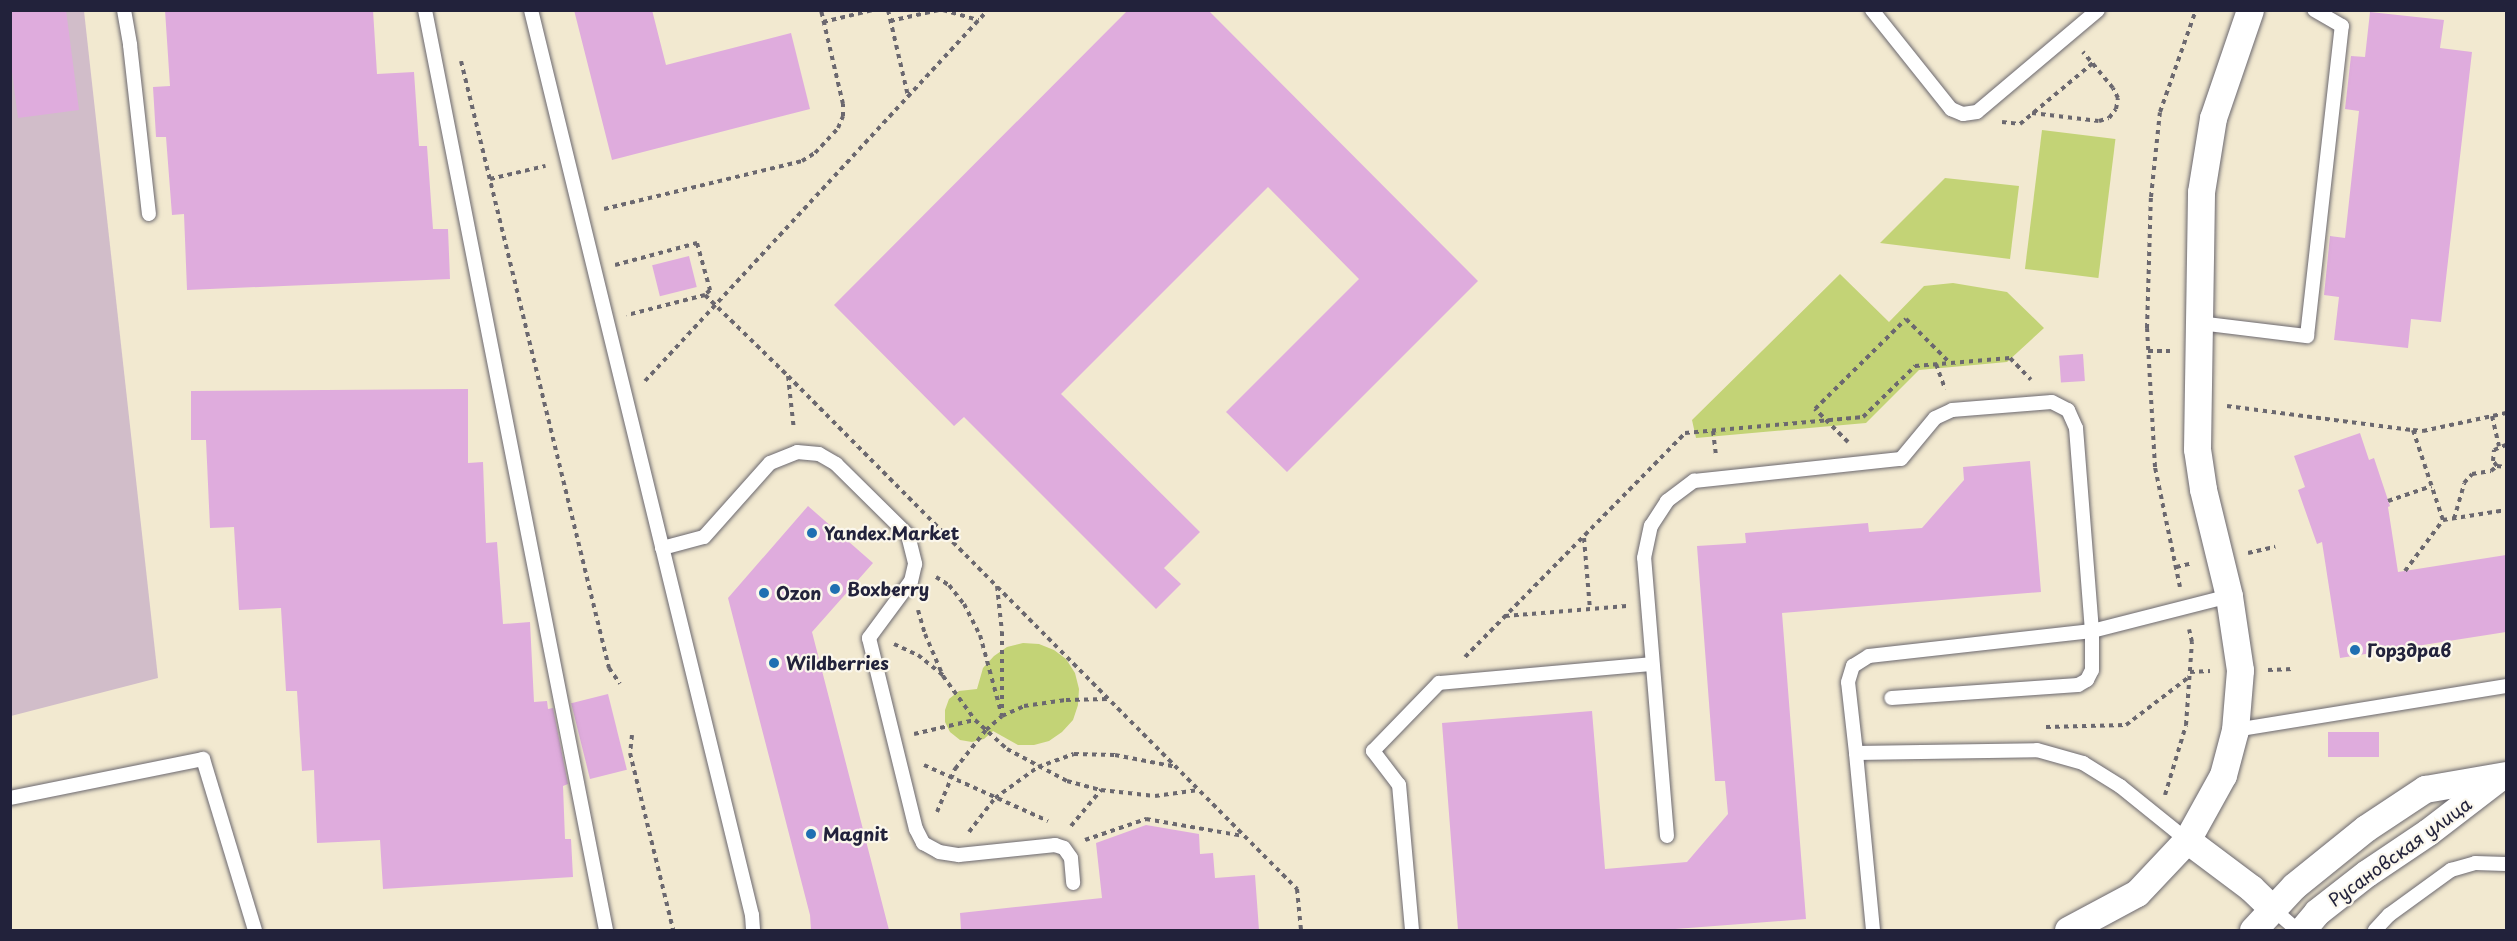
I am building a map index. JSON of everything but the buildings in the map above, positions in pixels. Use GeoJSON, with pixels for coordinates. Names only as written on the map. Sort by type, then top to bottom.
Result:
{"type":"FeatureCollection","features":[{"type":"Feature","properties":{"kind":"street"},"geometry":{"type":"LineString","coordinates":[[2068,930],[2137,893],[2187,840],[2223,775],[2235,730],[2240,670],[2229,596],[2203,489],[2197,449],[2201,192],[2213,118],[2250,10]]}},
{"type":"Feature","properties":{"kind":"street","name":"Русановская улица"},"geometry":{"type":"LineString","coordinates":[[2253,930],[2294,886],[2366,828],[2425,789],[2504,776]]}},
{"type":"Feature","properties":{"kind":"street","name":"Русановская улица"},"geometry":{"type":"LineString","coordinates":[[2302,930],[2317,912],[2367,873],[2504,776]]}},
{"type":"Feature","properties":{"kind":"street"},"geometry":{"type":"LineString","coordinates":[[2187,840],[2251,888],[2273,909]]}},
{"type":"Feature","properties":{"kind":"lane"},"geometry":{"type":"LineString","coordinates":[[124,10],[149,214]]}},
{"type":"Feature","properties":{"kind":"lane"},"geometry":{"type":"LineString","coordinates":[[425,10],[606,930]]}},
{"type":"Feature","properties":{"kind":"lane"},"geometry":{"type":"LineString","coordinates":[[531,10],[753,930]]}},
{"type":"Feature","properties":{"kind":"lane"},"geometry":{"type":"LineString","coordinates":[[1872,10],[1951,109],[1963,114],[1977,112],[2098,10]]}},
{"type":"Feature","properties":{"kind":"lane"},"geometry":{"type":"LineString","coordinates":[[2199,323],[2307,336],[2342,26],[2314,10]]}},
{"type":"Feature","properties":{"kind":"lane"},"geometry":{"type":"LineString","coordinates":[[1666,836],[1644,558],[1651,526],[1667,501],[1694,481],[1901,459],[1935,418],[1952,410],[2052,402],[2068,410],[2076,428],[2092,631],[2092,670],[2087,680],[2078,685],[1891,698]]}},
{"type":"Feature","properties":{"kind":"lane"},"geometry":{"type":"LineString","coordinates":[[662,548],[704,537],[770,463],[797,452],[819,454],[836,464],[908,535],[915,564],[911,581],[869,638],[916,829],[923,843],[939,852],[959,855],[1054,845],[1064,848],[1071,858],[1073,883]]}},
{"type":"Feature","properties":{"kind":"lane"},"geometry":{"type":"LineString","coordinates":[[1873,930],[1848,682],[1854,666],[1869,656],[2092,631],[2229,596]]}},
{"type":"Feature","properties":{"kind":"lane"},"geometry":{"type":"LineString","coordinates":[[1412,930],[1400,785],[1373,751],[1439,683],[1652,664]]}},
{"type":"Feature","properties":{"kind":"lane"},"geometry":{"type":"LineString","coordinates":[[2235,730],[2506,686]]}},
{"type":"Feature","properties":{"kind":"lane"},"geometry":{"type":"LineString","coordinates":[[1856,753],[2037,750],[2083,763],[2120,786],[2187,840]]}},
{"type":"Feature","properties":{"kind":"lane"},"geometry":{"type":"LineString","coordinates":[[10,798],[203,759],[255,930]]}},
{"type":"Feature","properties":{"kind":"lane"},"geometry":{"type":"LineString","coordinates":[[2375,930],[2389,915],[2451,870],[2475,862],[2506,864]]}},
{"type":"Feature","properties":{"kind":"lane"},"geometry":{"type":"LineString","coordinates":[[2273,909],[2297,930]]}},
{"type":"Feature","properties":{"kind":"path"},"geometry":{"type":"LineString","coordinates":[[580,215],[802,161],[815,153],[838,128],[843,116],[843,104],[821,10]]}},
{"type":"Feature","properties":{"kind":"path"},"geometry":{"type":"LineString","coordinates":[[824,22],[873,10]]}},
{"type":"Feature","properties":{"kind":"path"},"geometry":{"type":"LineString","coordinates":[[888,10],[909,96]]}},
{"type":"Feature","properties":{"kind":"path"},"geometry":{"type":"LineString","coordinates":[[890,21],[941,10],[979,20]]}},
{"type":"Feature","properties":{"kind":"path"},"geometry":{"type":"LineString","coordinates":[[627,401],[988,10]]}},
{"type":"Feature","properties":{"kind":"path"},"geometry":{"type":"LineString","coordinates":[[2032,113],[2099,121],[2109,118],[2116,109],[2118,99],[2114,88],[2069,35]]}},
{"type":"Feature","properties":{"kind":"path"},"geometry":{"type":"LineString","coordinates":[[460,56],[609,668],[620,684]]}},
{"type":"Feature","properties":{"kind":"path"},"geometry":{"type":"LineString","coordinates":[[1977,112],[1989,120],[2020,124],[2093,63]]}},
{"type":"Feature","properties":{"kind":"path"},"geometry":{"type":"LineString","coordinates":[[490,179],[567,161]]}},
{"type":"Feature","properties":{"kind":"path"},"geometry":{"type":"LineString","coordinates":[[594,270],[697,243],[710,290],[705,295],[606,321]]}},
{"type":"Feature","properties":{"kind":"path"},"geometry":{"type":"LineString","coordinates":[[705,295],[789,376],[1297,889],[1301,930]]}},
{"type":"Feature","properties":{"kind":"path"},"geometry":{"type":"LineString","coordinates":[[1869,463],[1815,409],[1906,319],[1949,363]]}},
{"type":"Feature","properties":{"kind":"path"},"geometry":{"type":"LineString","coordinates":[[2148,351],[2177,351]]}},
{"type":"Feature","properties":{"kind":"path"},"geometry":{"type":"LineString","coordinates":[[789,376],[797,452]]}},
{"type":"Feature","properties":{"kind":"path"},"geometry":{"type":"LineString","coordinates":[[2197,402],[2423,431],[2506,413]]}},
{"type":"Feature","properties":{"kind":"path"},"geometry":{"type":"LineString","coordinates":[[2492,416],[2499,446]]}},
{"type":"Feature","properties":{"kind":"path"},"geometry":{"type":"LineString","coordinates":[[2413,430],[2443,520]]}},
{"type":"Feature","properties":{"kind":"path"},"geometry":{"type":"LineString","coordinates":[[2497,466],[2492,456],[2499,446],[2506,445]]}},
{"type":"Feature","properties":{"kind":"path"},"geometry":{"type":"LineString","coordinates":[[2454,519],[2464,483],[2472,474],[2491,471],[2497,466],[2506,467]]}},
{"type":"Feature","properties":{"kind":"path"},"geometry":{"type":"LineString","coordinates":[[2388,501],[2432,486]]}},
{"type":"Feature","properties":{"kind":"path"},"geometry":{"type":"LineString","coordinates":[[2405,571],[2443,520],[2506,510]]}},
{"type":"Feature","properties":{"kind":"path"},"geometry":{"type":"LineString","coordinates":[[1584,537],[1590,609]]}},
{"type":"Feature","properties":{"kind":"path"},"geometry":{"type":"LineString","coordinates":[[2238,555],[2275,547]]}},
{"type":"Feature","properties":{"kind":"path"},"geometry":{"type":"LineString","coordinates":[[915,564],[948,585],[964,604],[980,635],[1002,716]]}},
{"type":"Feature","properties":{"kind":"path"},"geometry":{"type":"LineString","coordinates":[[911,581],[925,634],[943,676],[975,720],[1007,749],[1067,781],[1101,790],[1155,795],[1200,790]]}},
{"type":"Feature","properties":{"kind":"path"},"geometry":{"type":"LineString","coordinates":[[997,586],[1002,632],[1002,716]]}},
{"type":"Feature","properties":{"kind":"path"},"geometry":{"type":"LineString","coordinates":[[1505,616],[1647,604]]}},
{"type":"Feature","properties":{"kind":"path"},"geometry":{"type":"LineString","coordinates":[[869,638],[886,640],[918,655],[943,676]]}},
{"type":"Feature","properties":{"kind":"path"},"geometry":{"type":"LineString","coordinates":[[2258,670],[2294,669]]}},
{"type":"Feature","properties":{"kind":"path"},"geometry":{"type":"LineString","coordinates":[[2190,672],[2211,671]]}},
{"type":"Feature","properties":{"kind":"path"},"geometry":{"type":"LineString","coordinates":[[2043,727],[2126,725],[2189,677]]}},
{"type":"Feature","properties":{"kind":"path"},"geometry":{"type":"LineString","coordinates":[[923,843],[955,769],[986,730],[1002,716],[1024,706],[1066,700],[1109,699]]}},
{"type":"Feature","properties":{"kind":"path"},"geometry":{"type":"LineString","coordinates":[[895,746],[975,720]]}},
{"type":"Feature","properties":{"kind":"path"},"geometry":{"type":"LineString","coordinates":[[632,735],[630,753],[673,930]]}},
{"type":"Feature","properties":{"kind":"path"},"geometry":{"type":"LineString","coordinates":[[895,746],[951,779],[1076,833]]}},
{"type":"Feature","properties":{"kind":"path"},"geometry":{"type":"LineString","coordinates":[[959,855],[974,823],[995,798],[1038,767],[1074,754],[1114,755],[1177,767]]}},
{"type":"Feature","properties":{"kind":"path"},"geometry":{"type":"LineString","coordinates":[[1054,845],[1101,790]]}},
{"type":"Feature","properties":{"kind":"path"},"geometry":{"type":"LineString","coordinates":[[1054,845],[1091,839],[1146,819],[1246,836]]}},
{"type":"Feature","properties":{"kind":"path"},"geometry":{"type":"LineString","coordinates":[[1083,836],[1091,839]]}},
{"type":"Feature","properties":{"kind":"shaded area"},"geometry":{"type":"Polygon","coordinates":[[[11,11],[84,11],[158,678],[11,716],[11,11]]]}},
{"type":"Feature","properties":{"kind":"green space"},"geometry":{"type":"Polygon","coordinates":[[[2042,130],[2115,139],[2098,278],[2025,269],[2042,130]]]}},
{"type":"Feature","properties":{"kind":"green space"},"geometry":{"type":"Polygon","coordinates":[[[1945,178],[2019,186],[2010,259],[1880,243],[1945,178]]]}},
{"type":"Feature","properties":{"kind":"green space"},"geometry":{"type":"Polygon","coordinates":[[[1840,274],[1889,322],[1924,286],[1953,283],[2007,292],[2044,328],[2007,362],[1919,370],[1866,423],[1696,438],[1692,420],[1840,274]]]}},
{"type":"Feature","properties":{"kind":"green space"},"geometry":{"type":"Polygon","coordinates":[[[1023,643],[1039,644],[1054,650],[1066,659],[1075,673],[1079,689],[1078,705],[1073,720],[1049,741],[1034,745],[1018,745],[993,731],[984,739],[972,742],[960,740],[950,732],[945,722],[945,710],[949,699],[959,691],[977,689],[983,668],[994,656],[1007,647],[1023,643]]]}},
{"type":"Feature","properties":{"kind":"place","name":"Yandex.Market"},"geometry":{"type":"Point","coordinates":[812,533]}},
{"type":"Feature","properties":{"kind":"place","name":"Boxberry"},"geometry":{"type":"Point","coordinates":[835,589]}},
{"type":"Feature","properties":{"kind":"place","name":"Ozon"},"geometry":{"type":"Point","coordinates":[764,593]}},
{"type":"Feature","properties":{"kind":"place","name":"Горздрав"},"geometry":{"type":"Point","coordinates":[2355,650]}},
{"type":"Feature","properties":{"kind":"place","name":"Wildberries"},"geometry":{"type":"Point","coordinates":[774,663]}},
{"type":"Feature","properties":{"kind":"place","name":"Magnit"},"geometry":{"type":"Point","coordinates":[811,834]}}]}
